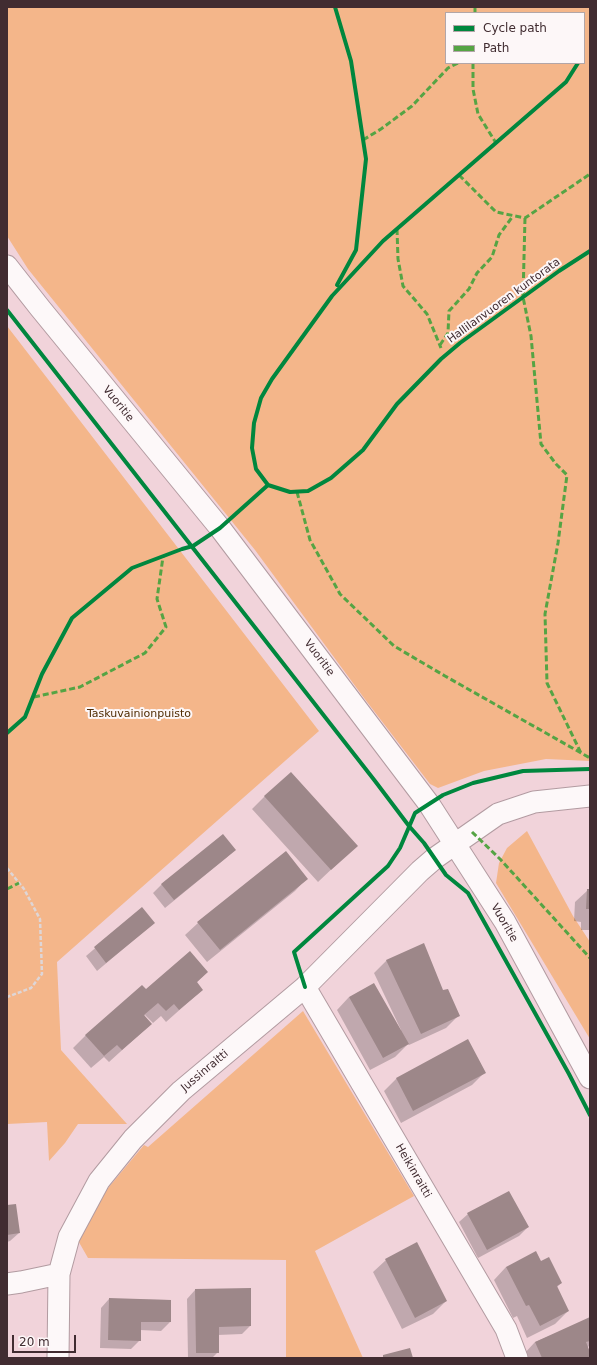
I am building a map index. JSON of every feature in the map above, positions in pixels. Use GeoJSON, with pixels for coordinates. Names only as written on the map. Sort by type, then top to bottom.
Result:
{"type":"FeatureCollection","features":[{"type":"Feature","properties":{"kind":"street","name":"Vuoritie"},"geometry":{"type":"LineString","coordinates":[[7,266],[220,528],[429,804],[505,922],[590,1078]]}},
{"type":"Feature","properties":{"kind":"street","name":"Jussinraitti"},"geometry":{"type":"LineString","coordinates":[[58,1358],[59,1274],[69,1237],[99,1181],[133,1139],[181,1091],[305,987],[420,871],[498,814],[534,802],[590,796]]}},
{"type":"Feature","properties":{"kind":"street","name":"Heikinraitti"},"geometry":{"type":"LineString","coordinates":[[305,987],[506,1329],[517,1358]]}},
{"type":"Feature","properties":{"kind":"street"},"geometry":{"type":"LineString","coordinates":[[7,1284],[59,1274]]}},
{"type":"Feature","properties":{"kind":"path"},"geometry":{"type":"LineString","coordinates":[[7,868],[24,889],[40,920],[42,974],[31,988],[7,997]]}},
{"type":"Feature","properties":{"kind":"green space"},"geometry":{"type":"Polygon","coordinates":[[[7,7],[590,7],[590,761],[546,759],[484,771],[438,788],[430,784],[364,698],[255,550],[28,269],[7,236],[7,7]]]}},
{"type":"Feature","properties":{"kind":"green space","name":"Taskuvainionpuisto"},"geometry":{"type":"Polygon","coordinates":[[[7,326],[319,731],[57,962],[61,1050],[127,1124],[78,1124],[65,1143],[49,1161],[47,1122],[7,1124],[7,326]]]}},
{"type":"Feature","properties":{"kind":"green space"},"geometry":{"type":"Polygon","coordinates":[[[527,831],[573,916],[590,942],[590,1039],[496,883],[499,863],[507,848],[527,831]]]}},
{"type":"Feature","properties":{"kind":"green space"},"geometry":{"type":"Polygon","coordinates":[[[303,1011],[414,1196],[315,1251],[363,1358],[286,1358],[286,1260],[88,1258],[76,1237],[98,1200],[144,1145],[148,1147],[303,1011]]]}},
{"type":"Feature","properties":{"kind":"building"},"geometry":{"type":"Polygon","coordinates":[[[291,772],[358,846],[331,870],[264,796],[291,772]]]}},
{"type":"Feature","properties":{"kind":"building"},"geometry":{"type":"Polygon","coordinates":[[[223,834],[236,850],[174,900],[161,884],[223,834]]]}},
{"type":"Feature","properties":{"kind":"building"},"geometry":{"type":"Polygon","coordinates":[[[286,851],[308,879],[220,950],[197,922],[286,851]]]}},
{"type":"Feature","properties":{"kind":"building"},"geometry":{"type":"Polygon","coordinates":[[[587,889],[590,889],[590,909],[586,909],[587,889]]]}},
{"type":"Feature","properties":{"kind":"building"},"geometry":{"type":"Polygon","coordinates":[[[142,907],[155,923],[106,963],[94,947],[142,907]]]}},
{"type":"Feature","properties":{"kind":"building"},"geometry":{"type":"Polygon","coordinates":[[[424,943],[443,990],[448,989],[460,1016],[421,1034],[386,960],[424,943]]]}},
{"type":"Feature","properties":{"kind":"building"},"geometry":{"type":"Polygon","coordinates":[[[190,951],[208,972],[197,982],[203,990],[179,1010],[174,1004],[166,1011],[158,1003],[144,1015],[152,1024],[122,1050],[117,1045],[104,1056],[85,1035],[142,985],[146,989],[190,951]]]}},
{"type":"Feature","properties":{"kind":"building"},"geometry":{"type":"Polygon","coordinates":[[[374,983],[409,1044],[383,1058],[349,997],[374,983]]]}},
{"type":"Feature","properties":{"kind":"building"},"geometry":{"type":"Polygon","coordinates":[[[468,1039],[486,1073],[413,1111],[396,1078],[468,1039]]]}},
{"type":"Feature","properties":{"kind":"building"},"geometry":{"type":"Polygon","coordinates":[[[509,1191],[529,1227],[487,1250],[467,1213],[509,1191]]]}},
{"type":"Feature","properties":{"kind":"building"},"geometry":{"type":"Polygon","coordinates":[[[16,1204],[20,1233],[7,1235],[7,1205],[16,1204]]]}},
{"type":"Feature","properties":{"kind":"building"},"geometry":{"type":"Polygon","coordinates":[[[417,1242],[447,1301],[415,1318],[385,1259],[417,1242]]]}},
{"type":"Feature","properties":{"kind":"building"},"geometry":{"type":"Polygon","coordinates":[[[536,1251],[541,1261],[549,1257],[562,1283],[557,1286],[569,1311],[540,1326],[529,1305],[526,1306],[506,1267],[536,1251]]]}},
{"type":"Feature","properties":{"kind":"building"},"geometry":{"type":"Polygon","coordinates":[[[251,1288],[251,1326],[219,1327],[219,1353],[196,1353],[195,1289],[251,1288]]]}},
{"type":"Feature","properties":{"kind":"building"},"geometry":{"type":"Polygon","coordinates":[[[109,1298],[171,1300],[171,1322],[141,1322],[141,1341],[108,1340],[109,1298]]]}},
{"type":"Feature","properties":{"kind":"building"},"geometry":{"type":"Polygon","coordinates":[[[590,1317],[590,1341],[586,1342],[590,1352],[590,1358],[542,1358],[535,1342],[590,1317]]]}},
{"type":"Feature","properties":{"kind":"building"},"geometry":{"type":"Polygon","coordinates":[[[410,1348],[413,1358],[383,1358],[383,1355],[410,1348]]]}},
{"type":"Feature","properties":{"kind":"marked path"},"geometry":{"type":"LineString","coordinates":[[475,7],[475,12]]}},
{"type":"Feature","properties":{"kind":"marked path"},"geometry":{"type":"LineString","coordinates":[[363,140],[381,129],[412,106],[448,68],[456,64]]}},
{"type":"Feature","properties":{"kind":"marked path"},"geometry":{"type":"LineString","coordinates":[[473,64],[473,89],[478,114],[496,143]]}},
{"type":"Feature","properties":{"kind":"marked path"},"geometry":{"type":"LineString","coordinates":[[459,175],[496,212],[525,218],[590,174]]}},
{"type":"Feature","properties":{"kind":"marked path"},"geometry":{"type":"LineString","coordinates":[[440,345],[448,333],[449,311],[469,289],[477,273],[492,257],[499,235],[513,216]]}},
{"type":"Feature","properties":{"kind":"marked path"},"geometry":{"type":"LineString","coordinates":[[525,218],[523,297],[531,336],[541,444],[556,464],[567,475],[558,543],[545,614],[547,683],[581,753]]}},
{"type":"Feature","properties":{"kind":"marked path"},"geometry":{"type":"LineString","coordinates":[[397,229],[398,259],[403,286],[427,314],[441,348]]}},
{"type":"Feature","properties":{"kind":"marked path"},"geometry":{"type":"LineString","coordinates":[[297,492],[310,540],[340,594],[394,646],[590,758]]}},
{"type":"Feature","properties":{"kind":"marked path"},"geometry":{"type":"LineString","coordinates":[[34,697],[80,687],[145,653],[166,627],[157,599],[163,557]]}},
{"type":"Feature","properties":{"kind":"marked path"},"geometry":{"type":"LineString","coordinates":[[472,832],[500,859],[590,958]]}},
{"type":"Feature","properties":{"kind":"marked path"},"geometry":{"type":"LineString","coordinates":[[7,889],[19,883]]}},
{"type":"Feature","properties":{"kind":"cycle path"},"geometry":{"type":"LineString","coordinates":[[335,7],[351,61],[366,159],[356,250],[337,285]]}},
{"type":"Feature","properties":{"kind":"cycle path","name":"Hallilanvuoren kuntorata"},"geometry":{"type":"LineString","coordinates":[[577,64],[566,82],[383,241],[332,296],[272,379],[261,398],[254,423],[252,448],[256,469],[268,485],[290,492],[308,491],[331,478],[363,450],[397,404],[441,359],[460,343],[559,271],[590,251]]}},
{"type":"Feature","properties":{"kind":"cycle path"},"geometry":{"type":"LineString","coordinates":[[7,310],[409,826],[424,843],[446,875],[468,893],[569,1074],[590,1115]]}},
{"type":"Feature","properties":{"kind":"cycle path"},"geometry":{"type":"LineString","coordinates":[[7,733],[25,717],[42,674],[72,618],[132,568],[193,546],[220,528],[268,485]]}},
{"type":"Feature","properties":{"kind":"cycle path"},"geometry":{"type":"LineString","coordinates":[[305,987],[294,952],[388,866],[400,848],[415,813],[443,795],[473,783],[523,771],[590,769]]}}]}
